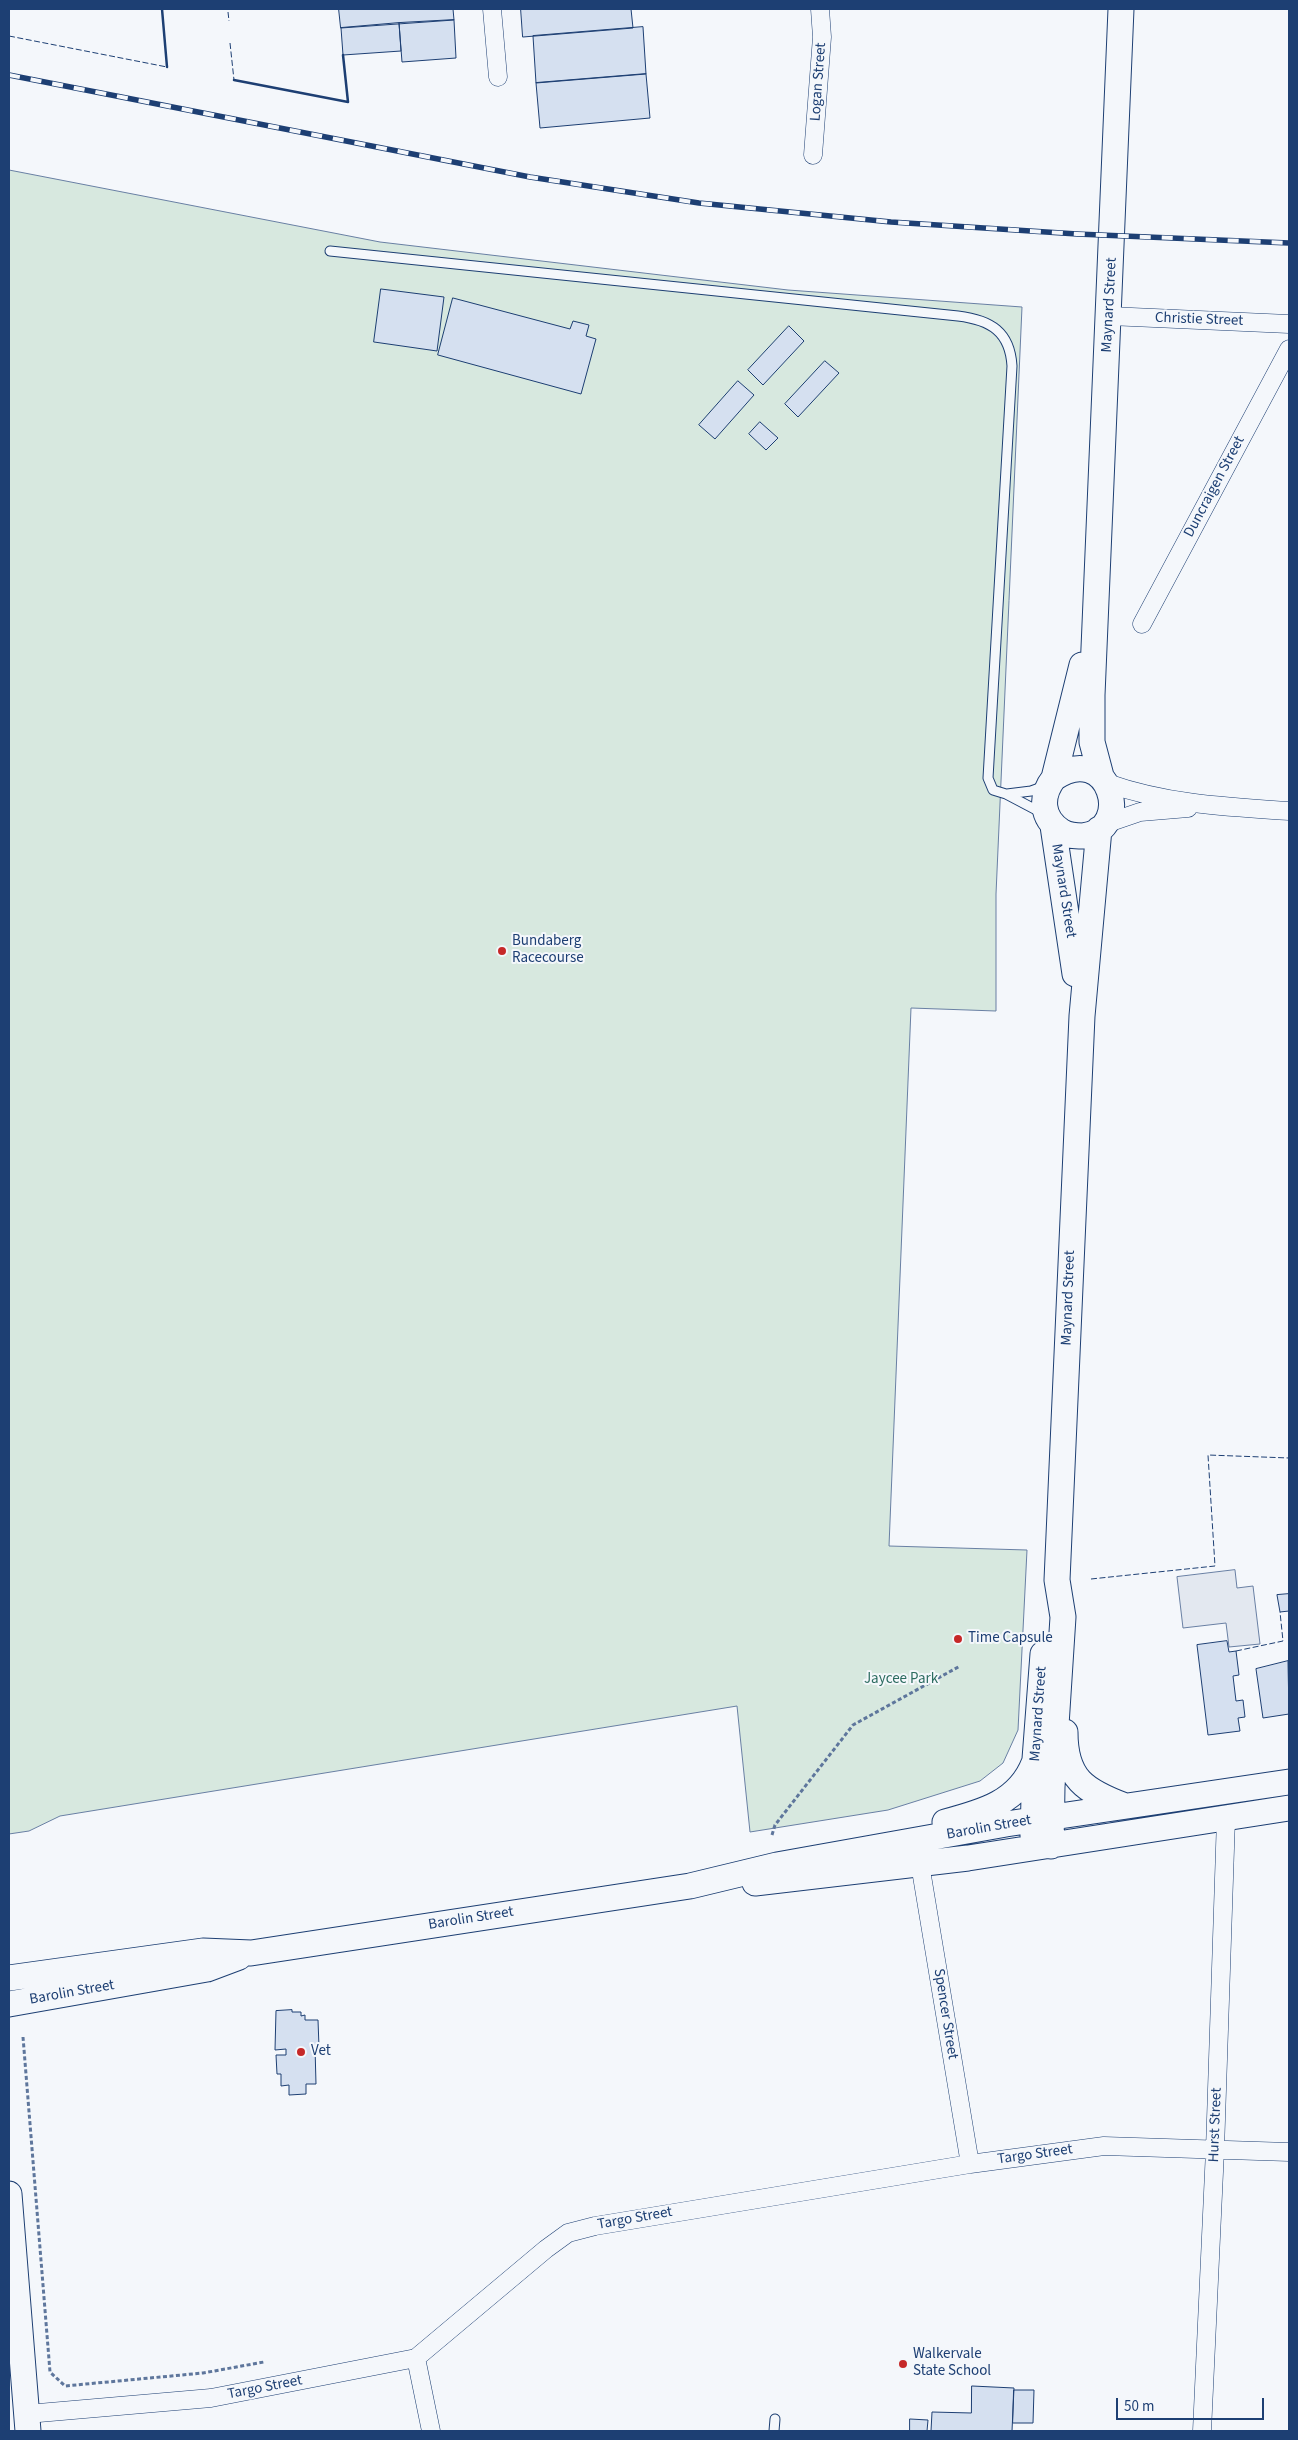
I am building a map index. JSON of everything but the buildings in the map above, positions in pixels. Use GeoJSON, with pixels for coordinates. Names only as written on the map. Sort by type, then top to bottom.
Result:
{"type":"FeatureCollection","features":[{"type":"Feature","properties":{"kind":"street"},"geometry":{"type":"LineString","coordinates":[[492,9],[498,77]]}},
{"type":"Feature","properties":{"kind":"street","name":"Logan Street"},"geometry":{"type":"LineString","coordinates":[[813,154],[822,37],[820,9]]}},
{"type":"Feature","properties":{"kind":"street","name":"Maynard Street"},"geometry":{"type":"LineString","coordinates":[[1104,780],[1092,742],[1096,600],[1121,9]]}},
{"type":"Feature","properties":{"kind":"street","name":"Christie Street"},"geometry":{"type":"LineString","coordinates":[[1109,316],[1289,324]]}},
{"type":"Feature","properties":{"kind":"street","name":"Duncraigen Street"},"geometry":{"type":"LineString","coordinates":[[1142,624],[1289,350]]}},
{"type":"Feature","properties":{"kind":"street","name":"Maynard Street"},"geometry":{"type":"LineString","coordinates":[[1052,781],[1078,686],[1096,600]]}},
{"type":"Feature","properties":{"kind":"street"},"geometry":{"type":"LineString","coordinates":[[1209,806],[1140,812],[1102,826],[1088,835],[1076,836],[1063,833],[1050,821],[1044,800],[1052,781],[1064,771],[1077,768],[1090,770],[1104,780],[1141,793],[1209,806],[1289,811]]}},
{"type":"Feature","properties":{"kind":"street"},"geometry":{"type":"LineString","coordinates":[[1102,826],[1112,804],[1104,780]]}},
{"type":"Feature","properties":{"kind":"street","name":"Maynard Street"},"geometry":{"type":"LineString","coordinates":[[1050,821],[1082,1016]]}},
{"type":"Feature","properties":{"kind":"street","name":"Maynard Street"},"geometry":{"type":"LineString","coordinates":[[1042,1819],[1059,1673],[1063,1617],[1057,1580],[1082,1016],[1102,826]]}},
{"type":"Feature","properties":{"kind":"street","name":"Maynard Street"},"geometry":{"type":"LineString","coordinates":[[1042,1847],[1042,1819],[1035,1758],[1046,1615],[1057,1580]]}},
{"type":"Feature","properties":{"kind":"street"},"geometry":{"type":"LineString","coordinates":[[1059,1673],[1065,1722],[1065,1750],[1070,1766],[1087,1788],[1096,1795],[1127,1806]]}},
{"type":"Feature","properties":{"kind":"street"},"geometry":{"type":"LineString","coordinates":[[823,1857],[886,1835],[982,1810],[1016,1792],[1024,1785],[1035,1758]]}},
{"type":"Feature","properties":{"kind":"street","name":"Barolin Street"},"geometry":{"type":"LineString","coordinates":[[9,1978],[203,1951],[251,1953],[690,1886],[777,1865],[823,1857],[1042,1819],[1289,1782]]}},
{"type":"Feature","properties":{"kind":"street","name":"Barolin Street"},"geometry":{"type":"LineString","coordinates":[[690,1886],[780,1882],[920,1864],[1289,1808]]}},
{"type":"Feature","properties":{"kind":"street","name":"Hurst Street"},"geometry":{"type":"LineString","coordinates":[[1202,2431],[1215,2150],[1226,1818]]}},
{"type":"Feature","properties":{"kind":"street","name":"Spencer Street"},"geometry":{"type":"LineString","coordinates":[[920,1864],[970,2164]]}},
{"type":"Feature","properties":{"kind":"street","name":"Barolin Street"},"geometry":{"type":"LineString","coordinates":[[9,2004],[207,1969],[251,1953]]}},
{"type":"Feature","properties":{"kind":"street","name":"Targo Street"},"geometry":{"type":"LineString","coordinates":[[27,2423],[210,2398],[416,2358],[546,2249],[568,2233],[595,2226],[970,2164],[1104,2146],[1289,2152]]}},
{"type":"Feature","properties":{"kind":"street"},"geometry":{"type":"LineString","coordinates":[[9,2194],[27,2423]]}},
{"type":"Feature","properties":{"kind":"street"},"geometry":{"type":"LineString","coordinates":[[416,2358],[431,2431]]}},
{"type":"Feature","properties":{"kind":"lane"},"geometry":{"type":"LineString","coordinates":[[330,251],[958,316],[973,318],[997,330],[1006,339],[1011,352],[1012,366],[988,778],[993,790],[1006,794],[1050,821]]}},
{"type":"Feature","properties":{"kind":"lane"},"geometry":{"type":"LineString","coordinates":[[1006,794],[1031,790],[1052,781]]}},
{"type":"Feature","properties":{"kind":"lane"},"geometry":{"type":"LineString","coordinates":[[774,2431],[775,2419]]}},
{"type":"Feature","properties":{"kind":"path"},"geometry":{"type":"LineString","coordinates":[[772,1835],[775,1825],[853,1726],[960,1666]]}},
{"type":"Feature","properties":{"kind":"path"},"geometry":{"type":"LineString","coordinates":[[22,2037],[50,2372],[65,2386],[203,2373],[264,2362]]}},
{"type":"Feature","properties":{"kind":"green space","name":"Bundaberg Racecourse"},"geometry":{"type":"Polygon","coordinates":[[[9,170],[380,242],[788,290],[1022,307],[996,894],[996,1011],[911,1008],[889,1546],[1027,1550],[1018,1730],[1003,1763],[980,1781],[888,1810],[750,1832],[737,1706],[60,1816],[29,1831],[9,1834],[9,170]]]}},
{"type":"Feature","properties":{"kind":"shaded area"},"geometry":{"type":"Polygon","coordinates":[[[1235,1570],[1237,1588],[1253,1586],[1260,1644],[1229,1647],[1226,1623],[1183,1628],[1177,1577],[1235,1570]]]}},
{"type":"Feature","properties":{"kind":"railway"},"geometry":{"type":"LineString","coordinates":[[9,75],[530,177],[699,203],[891,222],[1077,234],[1289,243]]}},
{"type":"Feature","properties":{"kind":"fence"},"geometry":{"type":"LineString","coordinates":[[228,12],[229,21]]}},
{"type":"Feature","properties":{"kind":"fence"},"geometry":{"type":"LineString","coordinates":[[9,36],[167,67]]}},
{"type":"Feature","properties":{"kind":"fence"},"geometry":{"type":"LineString","coordinates":[[230,43],[234,80]]}},
{"type":"Feature","properties":{"kind":"fence"},"geometry":{"type":"LineString","coordinates":[[1091,1579],[1215,1566],[1208,1455],[1289,1458]]}},
{"type":"Feature","properties":{"kind":"fence"},"geometry":{"type":"LineString","coordinates":[[1236,1651],[1283,1641],[1280,1612]]}},
{"type":"Feature","properties":{"kind":"wall"},"geometry":{"type":"LineString","coordinates":[[162,9],[167,67]]}},
{"type":"Feature","properties":{"kind":"wall"},"geometry":{"type":"LineString","coordinates":[[234,80],[348,102],[343,55]]}},
{"type":"Feature","properties":{"kind":"place","name":"Bundaberg Racecourse"},"geometry":{"type":"Point","coordinates":[502,951]}},
{"type":"Feature","properties":{"kind":"place","name":"Time Capsule"},"geometry":{"type":"Point","coordinates":[958,1639]}},
{"type":"Feature","properties":{"kind":"place","name":"Vet"},"geometry":{"type":"Point","coordinates":[301,2052]}},
{"type":"Feature","properties":{"kind":"place","name":"Walkervale State School"},"geometry":{"type":"Point","coordinates":[903,2364]}},
{"type":"Feature","properties":{"kind":"park label","name":"Jaycee Park"},"geometry":{"type":"Point","coordinates":[901,1680]}}]}
